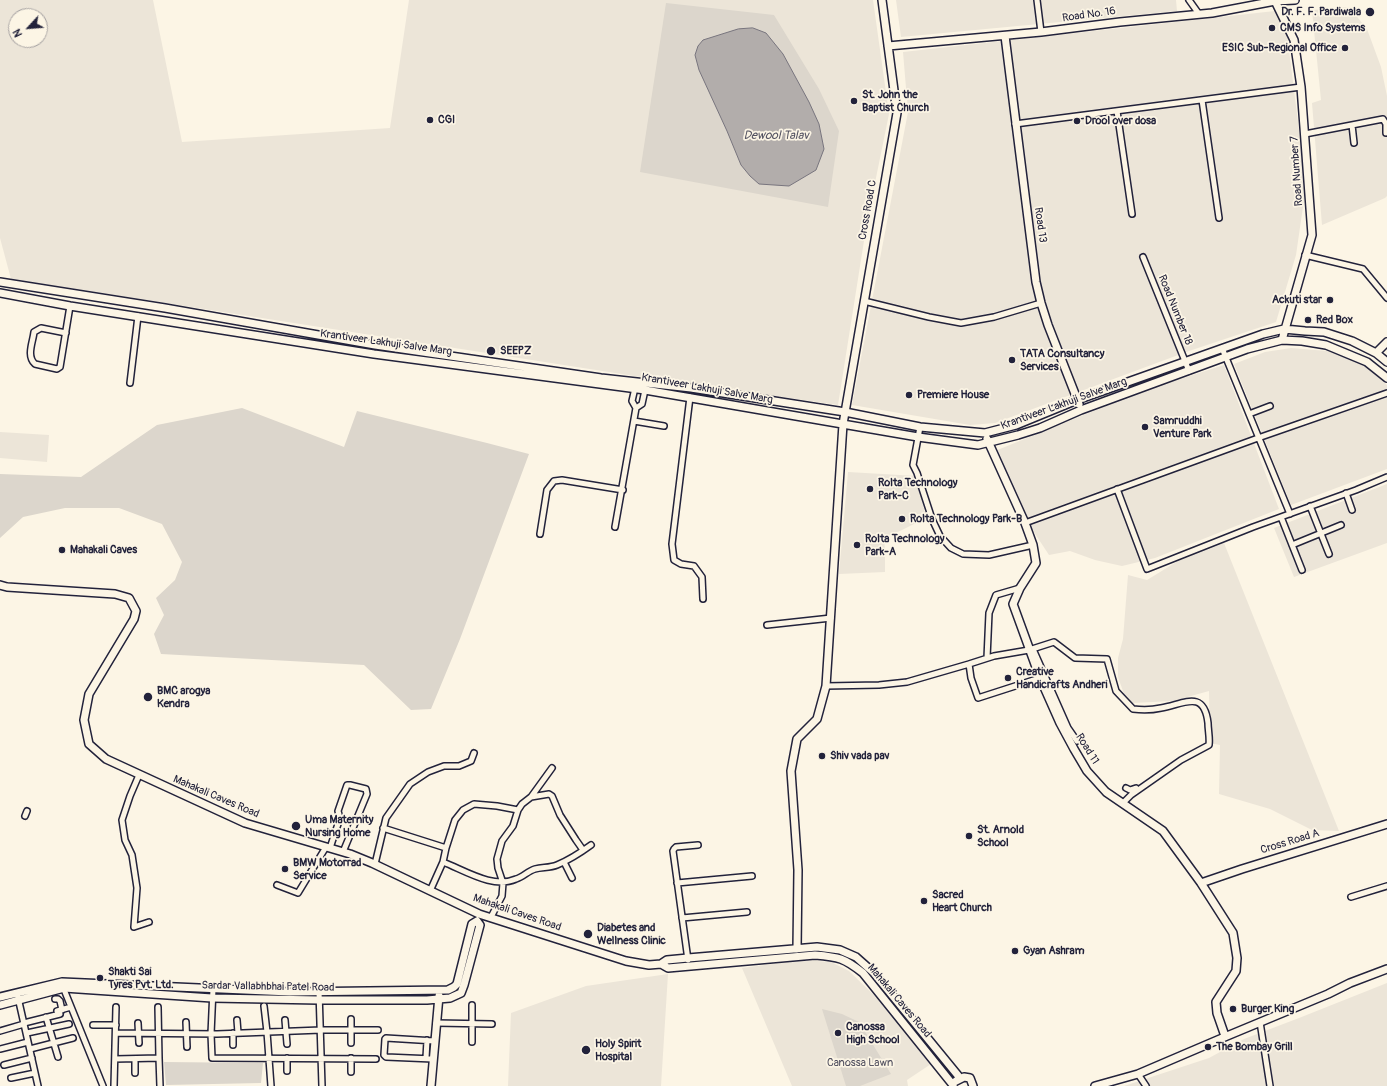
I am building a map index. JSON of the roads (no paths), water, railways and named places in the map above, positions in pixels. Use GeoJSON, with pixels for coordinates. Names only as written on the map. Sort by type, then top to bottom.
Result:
{"type":"FeatureCollection","features":[{"type":"Feature","properties":{"kind":"main road","name":"Cross Road C"},"geometry":{"type":"LineString","coordinates":[[797,949],[798,870],[791,771],[797,738],[817,719],[826,686],[843,424],[897,114],[882,0]]}},
{"type":"Feature","properties":{"kind":"main road","name":"Road No. 16"},"geometry":{"type":"LineString","coordinates":[[888,46],[1005,36],[1120,22],[1212,13],[1275,1],[1294,0]]}},
{"type":"Feature","properties":{"kind":"main road","name":"Road Number 7"},"geometry":{"type":"LineString","coordinates":[[1275,1],[1294,40],[1301,87],[1312,235],[1305,255],[1282,340]]}},
{"type":"Feature","properties":{"kind":"main road","name":"Road 13"},"geometry":{"type":"LineString","coordinates":[[1005,36],[1036,282],[1048,326],[1081,410]]}},
{"type":"Feature","properties":{"kind":"main road","name":"Krantiveer Lakhuji Salve Marg"},"geometry":{"type":"LineString","coordinates":[[0,282],[165,308],[375,344],[601,378],[691,388],[845,412],[920,427],[985,433],[1016,425],[1077,400],[1222,348],[1263,334],[1284,329],[1324,332],[1352,341],[1376,353],[1387,362]]}},
{"type":"Feature","properties":{"kind":"main road","name":"Krantiveer Lakhuji Salve Marg"},"geometry":{"type":"LineString","coordinates":[[0,293],[70,306],[374,354],[635,388],[918,437],[978,445],[1040,428],[1081,410],[1225,357],[1247,349],[1282,340],[1302,341],[1326,345],[1367,362],[1387,378]]}},
{"type":"Feature","properties":{"kind":"main road"},"geometry":{"type":"LineString","coordinates":[[1376,353],[1387,342]]}},
{"type":"Feature","properties":{"kind":"main road"},"geometry":{"type":"LineString","coordinates":[[374,354],[375,344]]}},
{"type":"Feature","properties":{"kind":"main road","name":"Road 11"},"geometry":{"type":"LineString","coordinates":[[985,433],[987,443],[1025,523],[1033,545],[1036,563],[1020,588],[1013,604],[1031,649],[1040,678],[1060,723],[1087,771],[1106,792],[1163,831],[1201,884],[1233,933],[1238,958],[1236,971],[1216,1002],[1216,1013],[1225,1036]]}},
{"type":"Feature","properties":{"kind":"main road","name":"Mahakali Caves Road"},"geometry":{"type":"LineString","coordinates":[[0,584],[7,587],[115,594],[130,598],[136,611],[134,619],[89,694],[84,720],[89,744],[106,760],[245,823],[328,847],[375,864],[430,891],[478,918],[491,917],[626,962],[650,965],[661,964],[667,960],[817,947],[840,950],[856,957],[874,973],[960,1078],[953,1085],[863,972],[844,959],[815,955],[668,968],[661,964]]}},
{"type":"Feature","properties":{"kind":"main road","name":"Cross Road A"},"geometry":{"type":"LineString","coordinates":[[1201,884],[1242,869],[1387,824]]}},
{"type":"Feature","properties":{"kind":"main road","name":"Sardar Vallabhbhai Patel Road"},"geometry":{"type":"LineString","coordinates":[[0,997],[18,996],[63,985],[213,988],[262,991],[448,990],[457,984],[472,924],[478,918],[480,925],[461,993],[450,998],[415,1000],[319,1000],[212,998],[63,985]]}},
{"type":"Feature","properties":{"kind":"main road"},"geometry":{"type":"LineString","coordinates":[[1096,1086],[1138,1074],[1225,1036],[1328,994],[1350,983],[1387,969]]}},
{"type":"Feature","properties":{"kind":"main road"},"geometry":{"type":"LineString","coordinates":[[431,1086],[429,1059],[431,1040],[436,1022],[439,990]]}},
{"type":"Feature","properties":{"kind":"main road","name":"Sardar Vallabhbhai Patel Road"},"geometry":{"type":"LineString","coordinates":[[0,1005],[18,996]]}},
{"type":"Feature","properties":{"kind":"main road"},"geometry":{"type":"LineString","coordinates":[[960,1078],[964,1077],[973,1084]]}},
{"type":"Feature","properties":{"kind":"street"},"geometry":{"type":"LineString","coordinates":[[1037,0],[1041,32]]}},
{"type":"Feature","properties":{"kind":"street"},"geometry":{"type":"LineString","coordinates":[[1189,0],[1199,14]]}},
{"type":"Feature","properties":{"kind":"street"},"geometry":{"type":"LineString","coordinates":[[1015,124],[1301,87]]}},
{"type":"Feature","properties":{"kind":"street"},"geometry":{"type":"LineString","coordinates":[[1202,100],[1218,218]]}},
{"type":"Feature","properties":{"kind":"street"},"geometry":{"type":"LineString","coordinates":[[1117,111],[1132,214]]}},
{"type":"Feature","properties":{"kind":"street"},"geometry":{"type":"LineString","coordinates":[[1305,134],[1382,119],[1386,124],[1386,133]]}},
{"type":"Feature","properties":{"kind":"street"},"geometry":{"type":"LineString","coordinates":[[1352,125],[1354,143]]}},
{"type":"Feature","properties":{"kind":"street"},"geometry":{"type":"LineString","coordinates":[[1305,255],[1364,269],[1387,298]]}},
{"type":"Feature","properties":{"kind":"street","name":"Road Number 18"},"geometry":{"type":"LineString","coordinates":[[1143,257],[1190,371]]}},
{"type":"Feature","properties":{"kind":"street"},"geometry":{"type":"LineString","coordinates":[[864,301],[929,317],[961,322],[994,317],[1041,302]]}},
{"type":"Feature","properties":{"kind":"street"},"geometry":{"type":"LineString","coordinates":[[66,333],[41,328],[37,329],[34,332],[30,356],[32,362],[42,366],[57,369],[59,368],[66,333],[70,306]]}},
{"type":"Feature","properties":{"kind":"street"},"geometry":{"type":"LineString","coordinates":[[130,383],[138,316]]}},
{"type":"Feature","properties":{"kind":"street"},"geometry":{"type":"LineString","coordinates":[[1222,348],[1290,514]]}},
{"type":"Feature","properties":{"kind":"street"},"geometry":{"type":"LineString","coordinates":[[615,527],[636,408],[632,401],[635,388]]}},
{"type":"Feature","properties":{"kind":"street"},"geometry":{"type":"LineString","coordinates":[[636,408],[642,404],[645,390]]}},
{"type":"Feature","properties":{"kind":"street"},"geometry":{"type":"LineString","coordinates":[[1025,523],[1258,438],[1387,393]]}},
{"type":"Feature","properties":{"kind":"street"},"geometry":{"type":"LineString","coordinates":[[690,397],[672,544],[674,560],[681,564],[694,566],[702,578],[704,599]]}},
{"type":"Feature","properties":{"kind":"street"},"geometry":{"type":"LineString","coordinates":[[1249,414],[1270,406]]}},
{"type":"Feature","properties":{"kind":"street"},"geometry":{"type":"LineString","coordinates":[[634,421],[664,426]]}},
{"type":"Feature","properties":{"kind":"street"},"geometry":{"type":"LineString","coordinates":[[920,427],[913,465],[932,519],[940,536],[951,548],[963,554],[989,556],[1033,545]]}},
{"type":"Feature","properties":{"kind":"street"},"geometry":{"type":"LineString","coordinates":[[1117,489],[1147,569],[1387,476]]}},
{"type":"Feature","properties":{"kind":"street"},"geometry":{"type":"LineString","coordinates":[[540,534],[547,490],[554,481],[562,480],[622,490]]}},
{"type":"Feature","properties":{"kind":"street"},"geometry":{"type":"LineString","coordinates":[[1346,493],[1352,510]]}},
{"type":"Feature","properties":{"kind":"street"},"geometry":{"type":"LineString","coordinates":[[1310,506],[1329,554]]}},
{"type":"Feature","properties":{"kind":"street"},"geometry":{"type":"LineString","coordinates":[[1281,517],[1302,570]]}},
{"type":"Feature","properties":{"kind":"street"},"geometry":{"type":"LineString","coordinates":[[1292,545],[1341,526]]}},
{"type":"Feature","properties":{"kind":"street"},"geometry":{"type":"LineString","coordinates":[[987,658],[987,628],[989,613],[996,596],[1020,588]]}},
{"type":"Feature","properties":{"kind":"street"},"geometry":{"type":"LineString","coordinates":[[767,625],[831,618]]}},
{"type":"Feature","properties":{"kind":"street"},"geometry":{"type":"LineString","coordinates":[[826,686],[879,685],[907,682],[987,658],[1031,649],[1053,641],[1075,658],[1107,659],[1116,690],[1133,709],[1159,708],[1188,701],[1193,701],[1200,704],[1206,712],[1210,744],[1182,760],[1131,795],[1123,803]]}},
{"type":"Feature","properties":{"kind":"street"},"geometry":{"type":"LineString","coordinates":[[1031,649],[1068,728],[1077,741]]}},
{"type":"Feature","properties":{"kind":"street"},"geometry":{"type":"LineString","coordinates":[[969,664],[971,678],[978,698],[1040,678]]}},
{"type":"Feature","properties":{"kind":"street"},"geometry":{"type":"LineString","coordinates":[[375,864],[386,818],[410,784],[428,772],[444,766],[459,766],[470,761],[474,753]]}},
{"type":"Feature","properties":{"kind":"street"},"geometry":{"type":"LineString","coordinates":[[1126,788],[1133,790],[1179,758],[1182,760]]}},
{"type":"Feature","properties":{"kind":"street"},"geometry":{"type":"LineString","coordinates":[[491,917],[502,896],[503,883],[498,868],[498,859],[502,841],[513,826],[518,810],[522,804],[531,796],[552,768]]}},
{"type":"Feature","properties":{"kind":"street"},"geometry":{"type":"LineString","coordinates":[[139,775],[122,820],[125,840],[132,855],[137,882],[134,926],[149,922]]}},
{"type":"Feature","properties":{"kind":"street"},"geometry":{"type":"LineString","coordinates":[[277,885],[298,892],[328,847],[340,818],[338,812],[347,786],[350,785],[366,789],[367,794],[343,852]]}},
{"type":"Feature","properties":{"kind":"street"},"geometry":{"type":"LineString","coordinates":[[531,796],[549,794],[552,796],[560,815],[583,850]]}},
{"type":"Feature","properties":{"kind":"street"},"geometry":{"type":"LineString","coordinates":[[430,891],[444,862],[446,848],[455,820],[463,810],[474,804],[518,810]]}},
{"type":"Feature","properties":{"kind":"street"},"geometry":{"type":"LineString","coordinates":[[384,828],[446,848]]}},
{"type":"Feature","properties":{"kind":"street"},"geometry":{"type":"LineString","coordinates":[[444,862],[478,878],[503,883],[517,879],[534,869],[555,866],[591,845]]}},
{"type":"Feature","properties":{"kind":"street"},"geometry":{"type":"LineString","coordinates":[[689,966],[677,883],[674,849],[676,847],[698,845]]}},
{"type":"Feature","properties":{"kind":"street"},"geometry":{"type":"LineString","coordinates":[[564,862],[572,878]]}},
{"type":"Feature","properties":{"kind":"street"},"geometry":{"type":"LineString","coordinates":[[677,883],[752,876]]}},
{"type":"Feature","properties":{"kind":"street"},"geometry":{"type":"LineString","coordinates":[[1351,897],[1387,886]]}},
{"type":"Feature","properties":{"kind":"street"},"geometry":{"type":"LineString","coordinates":[[682,918],[747,912]]}},
{"type":"Feature","properties":{"kind":"street"},"geometry":{"type":"LineString","coordinates":[[63,985],[103,1086]]}},
{"type":"Feature","properties":{"kind":"street"},"geometry":{"type":"LineString","coordinates":[[213,988],[211,1034],[211,1057],[213,1058],[376,1059]]}},
{"type":"Feature","properties":{"kind":"street"},"geometry":{"type":"LineString","coordinates":[[319,991],[322,1086]]}},
{"type":"Feature","properties":{"kind":"street"},"geometry":{"type":"LineString","coordinates":[[18,996],[38,1086]]}},
{"type":"Feature","properties":{"kind":"street"},"geometry":{"type":"LineString","coordinates":[[55,1000],[60,1000],[60,1012]]}},
{"type":"Feature","properties":{"kind":"street"},"geometry":{"type":"LineString","coordinates":[[472,1004],[472,1042]]}},
{"type":"Feature","properties":{"kind":"street"},"geometry":{"type":"LineString","coordinates":[[264,1006],[271,1086]]}},
{"type":"Feature","properties":{"kind":"street"},"geometry":{"type":"LineString","coordinates":[[0,1031],[46,1017],[71,1007]]}},
{"type":"Feature","properties":{"kind":"street"},"geometry":{"type":"LineString","coordinates":[[114,1086],[116,1007]]}},
{"type":"Feature","properties":{"kind":"street"},"geometry":{"type":"LineString","coordinates":[[158,1008],[160,1086]]}},
{"type":"Feature","properties":{"kind":"street"},"geometry":{"type":"LineString","coordinates":[[46,1017],[58,1057]]}},
{"type":"Feature","properties":{"kind":"street"},"geometry":{"type":"LineString","coordinates":[[351,1018],[351,1043]]}},
{"type":"Feature","properties":{"kind":"street"},"geometry":{"type":"LineString","coordinates":[[233,1045],[237,1020]]}},
{"type":"Feature","properties":{"kind":"street"},"geometry":{"type":"LineString","coordinates":[[285,1020],[287,1044]]}},
{"type":"Feature","properties":{"kind":"street"},"geometry":{"type":"LineString","coordinates":[[186,1022],[187,1047]]}},
{"type":"Feature","properties":{"kind":"street"},"geometry":{"type":"LineString","coordinates":[[436,1022],[492,1024]]}},
{"type":"Feature","properties":{"kind":"street"},"geometry":{"type":"LineString","coordinates":[[1260,1022],[1270,1086]]}},
{"type":"Feature","properties":{"kind":"street"},"geometry":{"type":"LineString","coordinates":[[138,1023],[139,1043]]}},
{"type":"Feature","properties":{"kind":"street"},"geometry":{"type":"LineString","coordinates":[[26,1033],[69,1024]]}},
{"type":"Feature","properties":{"kind":"street"},"geometry":{"type":"LineString","coordinates":[[93,1025],[116,1025]]}},
{"type":"Feature","properties":{"kind":"street"},"geometry":{"type":"LineString","coordinates":[[116,1033],[211,1034],[321,1030],[378,1030]]}},
{"type":"Feature","properties":{"kind":"street"},"geometry":{"type":"LineString","coordinates":[[30,1049],[73,1038]]}},
{"type":"Feature","properties":{"kind":"street"},"geometry":{"type":"LineString","coordinates":[[429,1059],[386,1057],[384,1055],[385,1040],[386,1038],[431,1040]]}},
{"type":"Feature","properties":{"kind":"street"},"geometry":{"type":"LineString","coordinates":[[0,1049],[28,1042]]}},
{"type":"Feature","properties":{"kind":"street"},"geometry":{"type":"LineString","coordinates":[[4,1065],[32,1058]]}},
{"type":"Feature","properties":{"kind":"street"},"geometry":{"type":"LineString","coordinates":[[115,1059],[159,1058]]}},
{"type":"Feature","properties":{"kind":"street"},"geometry":{"type":"LineString","coordinates":[[287,1058],[287,1071]]}},
{"type":"Feature","properties":{"kind":"street"},"geometry":{"type":"LineString","coordinates":[[351,1058],[351,1072]]}},
{"type":"Feature","properties":{"kind":"street"},"geometry":{"type":"LineString","coordinates":[[135,1059],[135,1073]]}},
{"type":"Feature","properties":{"kind":"street"},"geometry":{"type":"LineString","coordinates":[[11,1078],[35,1073]]}},
{"type":"Feature","properties":{"kind":"street"},"geometry":{"type":"LineString","coordinates":[[1138,1074],[1146,1086]]}},
{"type":"Feature","properties":{"kind":"water","name":"Dewool Talav"},"geometry":{"type":"Polygon","coordinates":[[[753,28],[766,33],[783,54],[819,124],[824,149],[816,170],[789,186],[759,184],[741,165],[699,70],[695,55],[698,46],[703,40],[738,29],[753,28]]]}},
{"type":"Feature","properties":{"kind":"place","name":"Dr. F. F. Pardiwala"},"geometry":{"type":"Point","coordinates":[1370,12]}},
{"type":"Feature","properties":{"kind":"place","name":"CMS Info Systems"},"geometry":{"type":"Point","coordinates":[1272,28]}},
{"type":"Feature","properties":{"kind":"place","name":"ESIC Sub-Regional Office"},"geometry":{"type":"Point","coordinates":[1345,48]}},
{"type":"Feature","properties":{"kind":"place","name":"St. John the Baptist Church"},"geometry":{"type":"Point","coordinates":[854,101]}},
{"type":"Feature","properties":{"kind":"place","name":"CGI"},"geometry":{"type":"Point","coordinates":[430,120]}},
{"type":"Feature","properties":{"kind":"place","name":"Drool over dosa"},"geometry":{"type":"Point","coordinates":[1077,121]}},
{"type":"Feature","properties":{"kind":"place","name":"Ackuti star"},"geometry":{"type":"Point","coordinates":[1330,300]}},
{"type":"Feature","properties":{"kind":"place","name":"Red Box"},"geometry":{"type":"Point","coordinates":[1308,320]}},
{"type":"Feature","properties":{"kind":"place","name":"SEEPZ"},"geometry":{"type":"Point","coordinates":[491,351]}},
{"type":"Feature","properties":{"kind":"place","name":"TATA Consultancy Services"},"geometry":{"type":"Point","coordinates":[1012,360]}},
{"type":"Feature","properties":{"kind":"place","name":"Premiere House"},"geometry":{"type":"Point","coordinates":[909,395]}},
{"type":"Feature","properties":{"kind":"place","name":"Samruddhi Venture Park"},"geometry":{"type":"Point","coordinates":[1145,427]}},
{"type":"Feature","properties":{"kind":"place","name":"Rolta Technology Park-C"},"geometry":{"type":"Point","coordinates":[870,489]}},
{"type":"Feature","properties":{"kind":"place","name":"Rolta Technology Park-B"},"geometry":{"type":"Point","coordinates":[902,519]}},
{"type":"Feature","properties":{"kind":"place","name":"Rolta Technology Park-A"},"geometry":{"type":"Point","coordinates":[857,545]}},
{"type":"Feature","properties":{"kind":"place","name":"Mahakali Caves"},"geometry":{"type":"Point","coordinates":[62,550]}},
{"type":"Feature","properties":{"kind":"place","name":"Creative Handicrafts Andheri"},"geometry":{"type":"Point","coordinates":[1008,678]}},
{"type":"Feature","properties":{"kind":"place","name":"BMC arogya Kendra"},"geometry":{"type":"Point","coordinates":[148,697]}},
{"type":"Feature","properties":{"kind":"place","name":"Shiv vada pav"},"geometry":{"type":"Point","coordinates":[822,756]}},
{"type":"Feature","properties":{"kind":"place","name":"Uma Maternity Nursing Home"},"geometry":{"type":"Point","coordinates":[296,826]}},
{"type":"Feature","properties":{"kind":"place","name":"St. Arnold School"},"geometry":{"type":"Point","coordinates":[969,836]}},
{"type":"Feature","properties":{"kind":"place","name":"BMW Motorrad Service"},"geometry":{"type":"Point","coordinates":[285,869]}},
{"type":"Feature","properties":{"kind":"place","name":"Sacred Heart Church"},"geometry":{"type":"Point","coordinates":[924,901]}},
{"type":"Feature","properties":{"kind":"place","name":"Diabetes and Wellness Clinic"},"geometry":{"type":"Point","coordinates":[588,934]}},
{"type":"Feature","properties":{"kind":"place","name":"Gyan Ashram"},"geometry":{"type":"Point","coordinates":[1015,951]}},
{"type":"Feature","properties":{"kind":"place","name":"Shakti Sai Tyres Pvt. Ltd."},"geometry":{"type":"Point","coordinates":[100,978]}},
{"type":"Feature","properties":{"kind":"place","name":"Burger King"},"geometry":{"type":"Point","coordinates":[1233,1009]}},
{"type":"Feature","properties":{"kind":"place","name":"Canossa High School"},"geometry":{"type":"Point","coordinates":[838,1033]}},
{"type":"Feature","properties":{"kind":"place","name":"The Bombay Grill"},"geometry":{"type":"Point","coordinates":[1208,1047]}},
{"type":"Feature","properties":{"kind":"place","name":"Holy Spirit Hospital"},"geometry":{"type":"Point","coordinates":[586,1050]}},
{"type":"Feature","properties":{"kind":"park label","name":"Canossa Lawn"},"geometry":{"type":"Point","coordinates":[860,1063]}}]}
